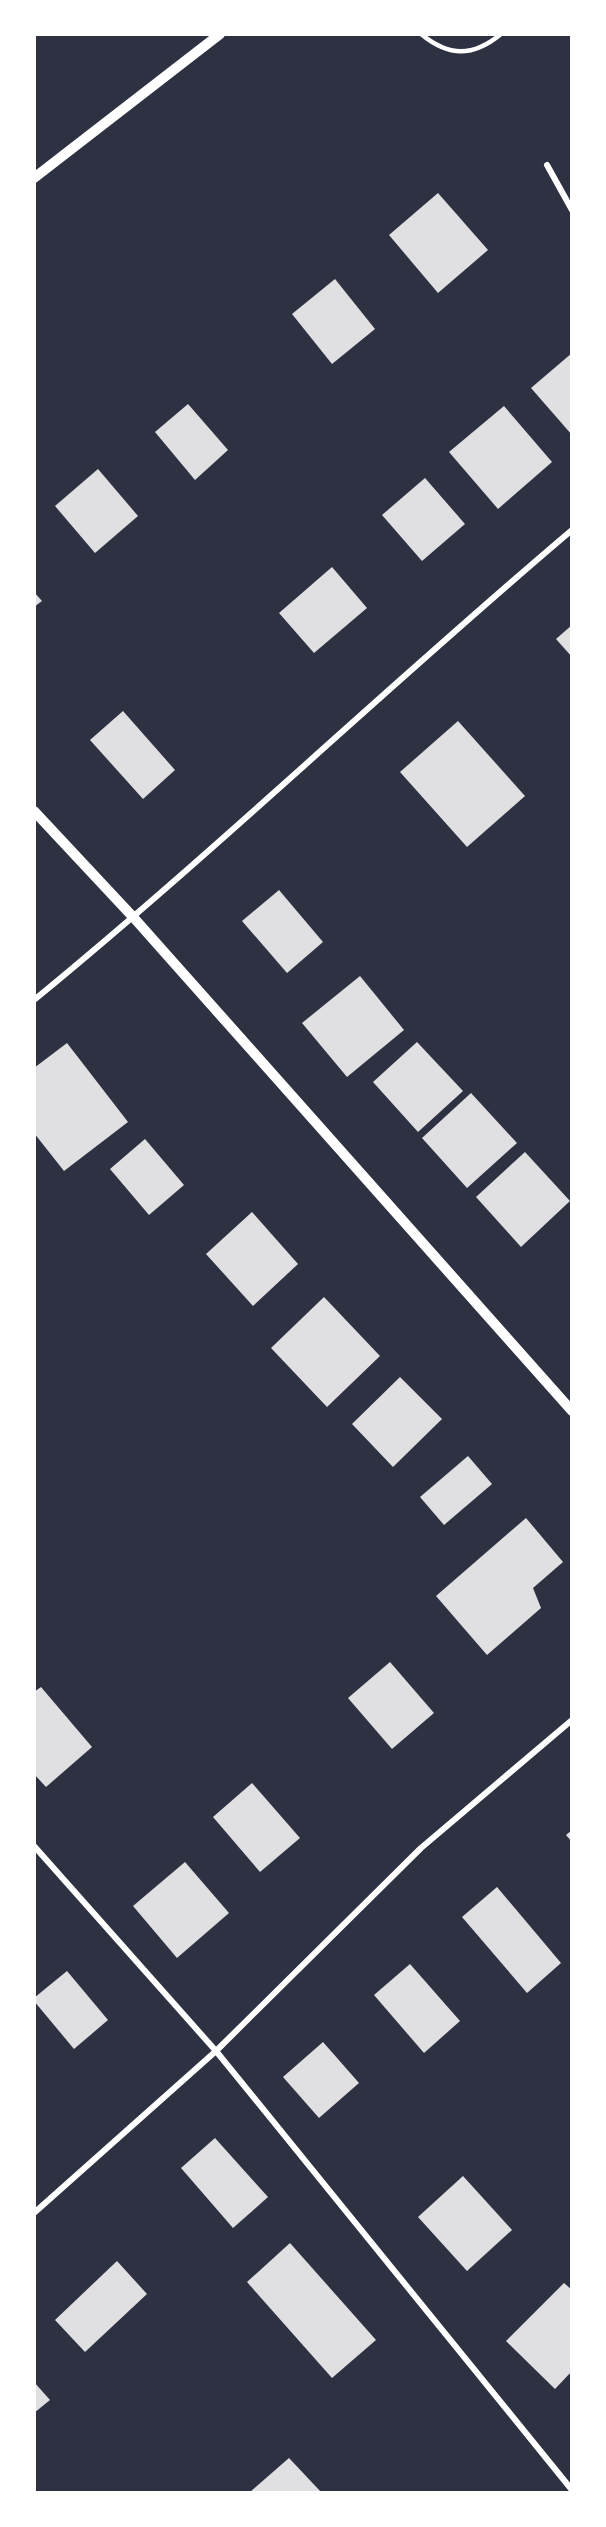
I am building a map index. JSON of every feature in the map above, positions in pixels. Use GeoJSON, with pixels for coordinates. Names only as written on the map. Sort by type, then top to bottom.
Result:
{"type":"FeatureCollection","features":[{"type":"Feature","properties":{"kind":"street"},"geometry":{"type":"LineString","coordinates":[[34,178],[220,34]]}},
{"type":"Feature","properties":{"kind":"street"},"geometry":{"type":"LineString","coordinates":[[547,165],[572,210]]}},
{"type":"Feature","properties":{"kind":"street"},"geometry":{"type":"LineString","coordinates":[[34,1000],[134,918],[470,616],[572,530]]}},
{"type":"Feature","properties":{"kind":"street"},"geometry":{"type":"LineString","coordinates":[[34,811],[134,918],[572,1411]]}},
{"type":"Feature","properties":{"kind":"street"},"geometry":{"type":"LineString","coordinates":[[34,2213],[216,2051],[421,1848],[572,1720]]}},
{"type":"Feature","properties":{"kind":"street"},"geometry":{"type":"LineString","coordinates":[[34,1846],[216,2051],[572,2490]]}},
{"type":"Feature","properties":{"kind":"lane"},"geometry":{"type":"LineString","coordinates":[[421,34],[446,51],[464,52],[480,49],[501,34]]}},
{"type":"Feature","properties":{"kind":"building"},"geometry":{"type":"Polygon","coordinates":[[[438,193],[488,250],[438,293],[389,235],[438,193]]]}},
{"type":"Feature","properties":{"kind":"building"},"geometry":{"type":"Polygon","coordinates":[[[335,279],[375,329],[332,364],[292,314],[335,279]]]}},
{"type":"Feature","properties":{"kind":"building"},"geometry":{"type":"Polygon","coordinates":[[[572,353],[572,435],[531,388],[572,353]]]}},
{"type":"Feature","properties":{"kind":"building"},"geometry":{"type":"Polygon","coordinates":[[[188,404],[228,450],[195,480],[155,432],[188,404]]]}},
{"type":"Feature","properties":{"kind":"building"},"geometry":{"type":"Polygon","coordinates":[[[504,406],[552,462],[498,509],[449,452],[504,406]]]}},
{"type":"Feature","properties":{"kind":"building"},"geometry":{"type":"Polygon","coordinates":[[[98,469],[138,516],[95,553],[55,506],[98,469]]]}},
{"type":"Feature","properties":{"kind":"building"},"geometry":{"type":"Polygon","coordinates":[[[425,478],[465,524],[422,561],[382,515],[425,478]]]}},
{"type":"Feature","properties":{"kind":"building"},"geometry":{"type":"Polygon","coordinates":[[[332,567],[367,608],[314,653],[279,613],[332,567]]]}},
{"type":"Feature","properties":{"kind":"building"},"geometry":{"type":"Polygon","coordinates":[[[34,592],[42,601],[34,607],[34,592]]]}},
{"type":"Feature","properties":{"kind":"building"},"geometry":{"type":"Polygon","coordinates":[[[572,625],[572,657],[556,639],[572,625]]]}},
{"type":"Feature","properties":{"kind":"building"},"geometry":{"type":"Polygon","coordinates":[[[123,711],[175,770],[143,799],[90,740],[123,711]]]}},
{"type":"Feature","properties":{"kind":"building"},"geometry":{"type":"Polygon","coordinates":[[[458,721],[525,796],[467,847],[400,772],[458,721]]]}},
{"type":"Feature","properties":{"kind":"building"},"geometry":{"type":"Polygon","coordinates":[[[279,890],[323,942],[287,973],[242,921],[279,890]]]}},
{"type":"Feature","properties":{"kind":"building"},"geometry":{"type":"Polygon","coordinates":[[[360,976],[404,1030],[347,1077],[302,1023],[360,976]]]}},
{"type":"Feature","properties":{"kind":"building"},"geometry":{"type":"Polygon","coordinates":[[[417,1042],[463,1091],[418,1132],[373,1082],[417,1042]]]}},
{"type":"Feature","properties":{"kind":"building"},"geometry":{"type":"Polygon","coordinates":[[[67,1043],[128,1122],[64,1171],[34,1133],[34,1068],[67,1043]]]}},
{"type":"Feature","properties":{"kind":"building"},"geometry":{"type":"Polygon","coordinates":[[[471,1093],[517,1143],[467,1188],[422,1138],[471,1093]]]}},
{"type":"Feature","properties":{"kind":"building"},"geometry":{"type":"Polygon","coordinates":[[[145,1139],[184,1185],[149,1215],[110,1169],[145,1139]]]}},
{"type":"Feature","properties":{"kind":"building"},"geometry":{"type":"Polygon","coordinates":[[[525,1152],[570,1201],[521,1247],[476,1197],[525,1152]]]}},
{"type":"Feature","properties":{"kind":"building"},"geometry":{"type":"Polygon","coordinates":[[[252,1212],[298,1264],[253,1306],[206,1254],[252,1212]]]}},
{"type":"Feature","properties":{"kind":"building"},"geometry":{"type":"Polygon","coordinates":[[[324,1297],[380,1356],[327,1407],[271,1348],[324,1297]]]}},
{"type":"Feature","properties":{"kind":"building"},"geometry":{"type":"Polygon","coordinates":[[[400,1377],[442,1419],[393,1467],[352,1424],[400,1377]]]}},
{"type":"Feature","properties":{"kind":"building"},"geometry":{"type":"Polygon","coordinates":[[[468,1456],[492,1484],[444,1525],[420,1497],[468,1456]]]}},
{"type":"Feature","properties":{"kind":"building"},"geometry":{"type":"Polygon","coordinates":[[[526,1518],[563,1562],[533,1588],[541,1608],[487,1655],[436,1596],[526,1518]]]}},
{"type":"Feature","properties":{"kind":"building"},"geometry":{"type":"Polygon","coordinates":[[[390,1662],[434,1713],[392,1749],[348,1698],[390,1662]]]}},
{"type":"Feature","properties":{"kind":"building"},"geometry":{"type":"Polygon","coordinates":[[[41,1687],[92,1747],[46,1787],[34,1774],[34,1692],[41,1687]]]}},
{"type":"Feature","properties":{"kind":"building"},"geometry":{"type":"Polygon","coordinates":[[[252,1783],[300,1838],[260,1872],[213,1817],[252,1783]]]}},
{"type":"Feature","properties":{"kind":"building"},"geometry":{"type":"Polygon","coordinates":[[[572,1830],[572,1842],[566,1835],[572,1830]]]}},
{"type":"Feature","properties":{"kind":"building"},"geometry":{"type":"Polygon","coordinates":[[[185,1862],[229,1913],[177,1958],[133,1906],[185,1862]]]}},
{"type":"Feature","properties":{"kind":"building"},"geometry":{"type":"Polygon","coordinates":[[[497,1887],[561,1963],[527,1993],[462,1917],[497,1887]]]}},
{"type":"Feature","properties":{"kind":"building"},"geometry":{"type":"Polygon","coordinates":[[[410,1964],[460,2021],[424,2053],[374,1995],[410,1964]]]}},
{"type":"Feature","properties":{"kind":"building"},"geometry":{"type":"Polygon","coordinates":[[[67,1971],[108,2020],[74,2049],[34,2001],[34,1998],[67,1971]]]}},
{"type":"Feature","properties":{"kind":"building"},"geometry":{"type":"Polygon","coordinates":[[[323,2042],[359,2083],[319,2118],[283,2077],[323,2042]]]}},
{"type":"Feature","properties":{"kind":"building"},"geometry":{"type":"Polygon","coordinates":[[[215,2138],[268,2197],[233,2228],[181,2168],[215,2138]]]}},
{"type":"Feature","properties":{"kind":"building"},"geometry":{"type":"Polygon","coordinates":[[[463,2176],[512,2230],[467,2271],[418,2217],[463,2176]]]}},
{"type":"Feature","properties":{"kind":"building"},"geometry":{"type":"Polygon","coordinates":[[[290,2243],[376,2340],[332,2378],[247,2282],[290,2243]]]}},
{"type":"Feature","properties":{"kind":"building"},"geometry":{"type":"Polygon","coordinates":[[[117,2261],[147,2294],[85,2352],[55,2320],[117,2261]]]}},
{"type":"Feature","properties":{"kind":"building"},"geometry":{"type":"Polygon","coordinates":[[[564,2283],[572,2290],[572,2371],[555,2389],[506,2341],[564,2283]]]}},
{"type":"Feature","properties":{"kind":"building"},"geometry":{"type":"Polygon","coordinates":[[[34,2382],[50,2400],[34,2413],[34,2382]]]}},
{"type":"Feature","properties":{"kind":"building"},"geometry":{"type":"Polygon","coordinates":[[[289,2458],[321,2492],[250,2492],[289,2458]]]}}]}
